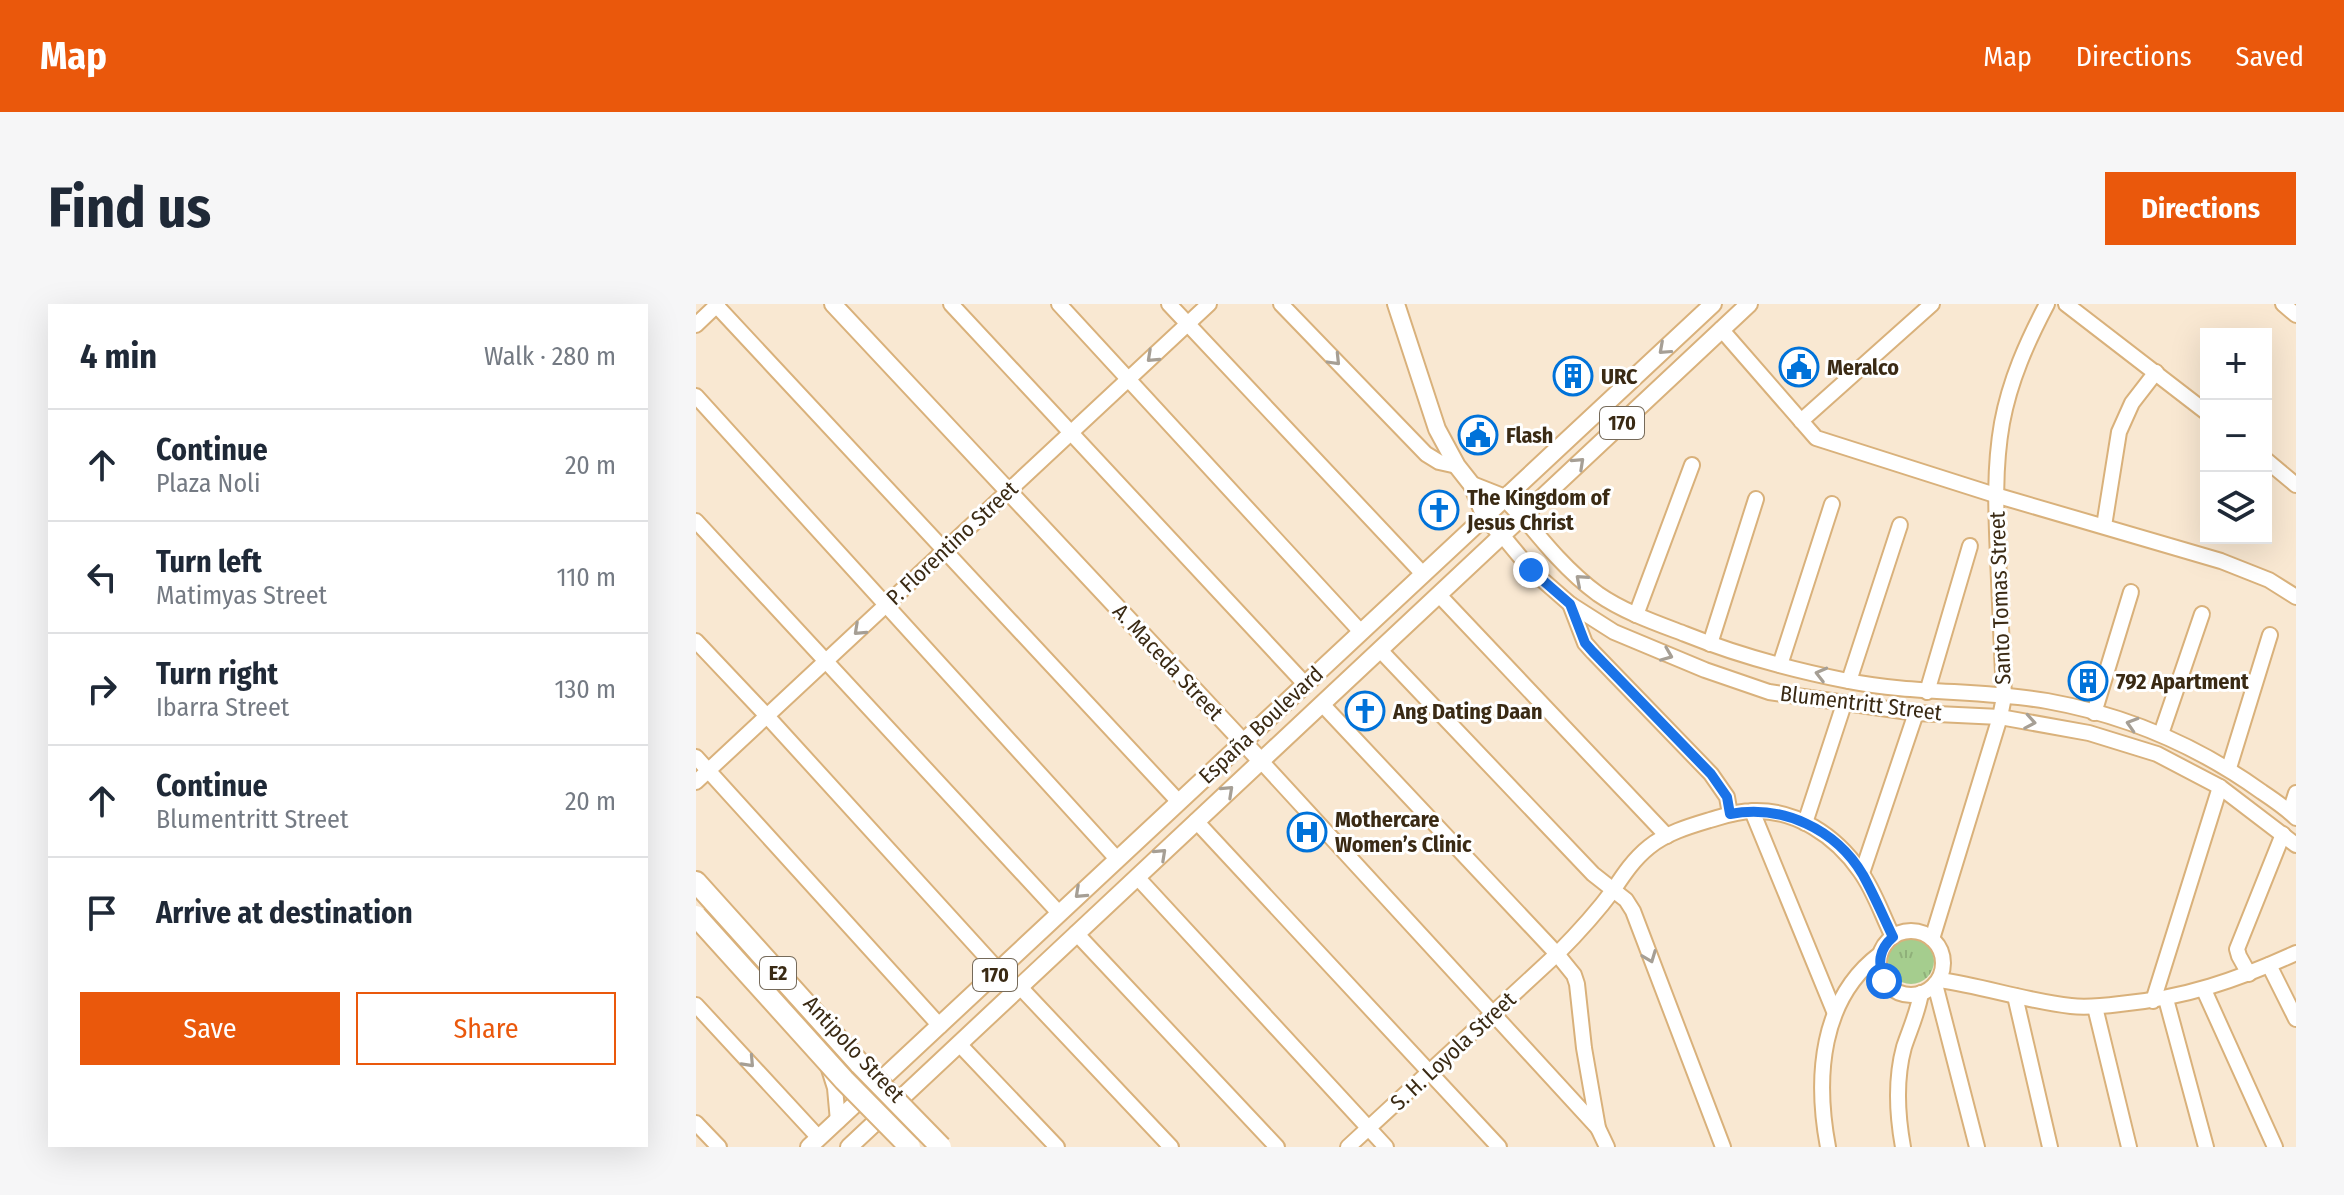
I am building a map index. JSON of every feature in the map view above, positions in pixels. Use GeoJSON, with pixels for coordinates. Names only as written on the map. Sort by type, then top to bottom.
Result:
{"type":"FeatureCollection","features":[{"type":"Feature","properties":{"kind":"highway","name":"E2"},"geometry":{"type":"LineString","coordinates":[[696,881],[860,1064],[943,1147]]}},
{"type":"Feature","properties":{"kind":"highway","name":"E2"},"geometry":{"type":"LineString","coordinates":[[696,916],[844,1080],[910,1147]]}},
{"type":"Feature","properties":{"kind":"main road","name":"A. Maceda Street"},"geometry":{"type":"LineString","coordinates":[[833,304],[1261,761]]}},
{"type":"Feature","properties":{"kind":"main road","name":"Blumentritt Street"},"geometry":{"type":"LineString","coordinates":[[1396,304],[1437,429],[1457,466],[1472,485],[1485,517],[1502,535]]}},
{"type":"Feature","properties":{"kind":"main road","name":"España Boulevard"},"geometry":{"type":"LineString","coordinates":[[849,1147],[1749,304]]}},
{"type":"Feature","properties":{"kind":"main road","name":"España Boulevard"},"geometry":{"type":"LineString","coordinates":[[814,1142],[1485,517],[1706,306]]}},
{"type":"Feature","properties":{"kind":"main road","name":"Blumentritt Street"},"geometry":{"type":"LineString","coordinates":[[1472,485],[1505,498],[1522,516]]}},
{"type":"Feature","properties":{"kind":"street"},"geometry":{"type":"LineString","coordinates":[[696,325],[717,304],[1179,802]]}},
{"type":"Feature","properties":{"kind":"street"},"geometry":{"type":"LineString","coordinates":[[951,304],[1305,684]]}},
{"type":"Feature","properties":{"kind":"street"},"geometry":{"type":"LineString","coordinates":[[1059,304],[1361,632]]}},
{"type":"Feature","properties":{"kind":"street"},"geometry":{"type":"LineString","coordinates":[[1169,304],[1423,574]]}},
{"type":"Feature","properties":{"kind":"street","name":"P. Florentino Street"},"geometry":{"type":"LineString","coordinates":[[696,782],[1209,304]]}},
{"type":"Feature","properties":{"kind":"street"},"geometry":{"type":"LineString","coordinates":[[1281,304],[1426,454],[1439,462],[1457,466]]}},
{"type":"Feature","properties":{"kind":"street"},"geometry":{"type":"LineString","coordinates":[[1801,421],[1932,304]]}},
{"type":"Feature","properties":{"kind":"street","name":"Santo Tomas Street"},"geometry":{"type":"LineString","coordinates":[[1932,939],[2004,697],[1995,495],[2000,432],[2013,379],[2028,340],[2047,304]]}},
{"type":"Feature","properties":{"kind":"street"},"geometry":{"type":"LineString","coordinates":[[2066,304],[2200,407]]}},
{"type":"Feature","properties":{"kind":"street"},"geometry":{"type":"LineString","coordinates":[[2283,304],[2296,315]]}},
{"type":"Feature","properties":{"kind":"street"},"geometry":{"type":"LineString","coordinates":[[1721,329],[1816,438],[1995,495],[2221,561],[2269,580],[2296,597]]}},
{"type":"Feature","properties":{"kind":"street"},"geometry":{"type":"LineString","coordinates":[[2104,526],[2119,432],[2132,403],[2156,372]]}},
{"type":"Feature","properties":{"kind":"street"},"geometry":{"type":"LineString","coordinates":[[696,396],[1117,859]]}},
{"type":"Feature","properties":{"kind":"street"},"geometry":{"type":"LineString","coordinates":[[1636,615],[1692,465]]}},
{"type":"Feature","properties":{"kind":"street"},"geometry":{"type":"LineString","coordinates":[[2272,465],[2296,485]]}},
{"type":"Feature","properties":{"kind":"street"},"geometry":{"type":"LineString","coordinates":[[1710,644],[1756,499]]}},
{"type":"Feature","properties":{"kind":"street"},"geometry":{"type":"LineString","coordinates":[[1780,665],[1832,504]]}},
{"type":"Feature","properties":{"kind":"street","name":"Blumentritt Street"},"geometry":{"type":"LineString","coordinates":[[1522,516],[1552,553],[1601,596],[1636,615],[1710,644],[1849,681],[1927,692],[2046,701],[2094,713],[2161,734],[2229,768],[2293,815]]}},
{"type":"Feature","properties":{"kind":"street"},"geometry":{"type":"LineString","coordinates":[[696,521],[1059,913]]}},
{"type":"Feature","properties":{"kind":"street"},"geometry":{"type":"LineString","coordinates":[[1849,681],[1900,525]]}},
{"type":"Feature","properties":{"kind":"street","name":"Blumentritt Street"},"geometry":{"type":"LineString","coordinates":[[1502,535],[1531,570],[1570,604],[1614,632],[1705,670],[1769,692],[1916,713],[2000,717],[2089,733],[2157,754],[2220,787],[2296,845]]}},
{"type":"Feature","properties":{"kind":"street"},"geometry":{"type":"LineString","coordinates":[[1927,692],[1970,546]]}},
{"type":"Feature","properties":{"kind":"street"},"geometry":{"type":"LineString","coordinates":[[2094,713],[2131,592]]}},
{"type":"Feature","properties":{"kind":"street"},"geometry":{"type":"LineString","coordinates":[[1439,595],[1667,836]]}},
{"type":"Feature","properties":{"kind":"street"},"geometry":{"type":"LineString","coordinates":[[1570,604],[1585,643],[1711,774],[1727,797],[1730,814]]}},
{"type":"Feature","properties":{"kind":"street"},"geometry":{"type":"LineString","coordinates":[[2161,734],[2202,614]]}},
{"type":"Feature","properties":{"kind":"street"},"geometry":{"type":"LineString","coordinates":[[2229,768],[2270,635]]}},
{"type":"Feature","properties":{"kind":"street"},"geometry":{"type":"LineString","coordinates":[[696,641],[999,971]]}},
{"type":"Feature","properties":{"kind":"street"},"geometry":{"type":"LineString","coordinates":[[1380,650],[1593,874],[1626,900],[1633,911],[1723,1147]]}},
{"type":"Feature","properties":{"kind":"street"},"geometry":{"type":"LineString","coordinates":[[1322,704],[1574,975],[1598,1128],[1607,1147]]}},
{"type":"Feature","properties":{"kind":"street"},"geometry":{"type":"LineString","coordinates":[[1805,823],[1844,704]]}},
{"type":"Feature","properties":{"kind":"street"},"geometry":{"type":"LineString","coordinates":[[1862,873],[1916,713]]}},
{"type":"Feature","properties":{"kind":"street"},"geometry":{"type":"LineString","coordinates":[[696,757],[940,1026]]}},
{"type":"Feature","properties":{"kind":"street","name":"A. Maceda Street"},"geometry":{"type":"LineString","coordinates":[[1261,761],[1598,1128]]}},
{"type":"Feature","properties":{"kind":"street"},"geometry":{"type":"LineString","coordinates":[[2206,1147],[2160,1000],[2220,787]]}},
{"type":"Feature","properties":{"kind":"street"},"geometry":{"type":"LineString","coordinates":[[2293,815],[2296,793]]}},
{"type":"Feature","properties":{"kind":"street"},"geometry":{"type":"LineString","coordinates":[[1752,811],[1834,1011]]}},
{"type":"Feature","properties":{"kind":"street","name":"S. H. Loyola Street"},"geometry":{"type":"LineString","coordinates":[[1348,1147],[1557,954],[1651,845],[1685,828],[1730,814],[1752,811],[1770,812],[1805,823],[1826,834],[1862,873],[1893,937]]}},
{"type":"Feature","properties":{"kind":"street"},"geometry":{"type":"LineString","coordinates":[[1196,821],[1499,1147]]}},
{"type":"Feature","properties":{"kind":"street"},"geometry":{"type":"LineString","coordinates":[[2249,974],[2237,949],[2283,834]]}},
{"type":"Feature","properties":{"kind":"street"},"geometry":{"type":"LineString","coordinates":[[1137,877],[1386,1147]]}},
{"type":"Feature","properties":{"kind":"street","name":"Antipolo Street"},"geometry":{"type":"LineString","coordinates":[[696,881],[884,1079],[943,1147]]}},
{"type":"Feature","properties":{"kind":"street"},"geometry":{"type":"LineString","coordinates":[[1913,931],[1932,939],[1943,958],[1943,969],[1937,982],[1921,993],[1907,995],[1894,990],[1884,981],[1879,968],[1880,954],[1893,937],[1913,931]]}},
{"type":"Feature","properties":{"kind":"street"},"geometry":{"type":"LineString","coordinates":[[1076,933],[1277,1147]]}},
{"type":"Feature","properties":{"kind":"street","name":"Antipolo Street"},"geometry":{"type":"LineString","coordinates":[[717,939],[823,1053],[835,1088],[838,1121]]}},
{"type":"Feature","properties":{"kind":"street"},"geometry":{"type":"LineString","coordinates":[[1937,982],[1970,984],[2015,996],[2095,1007],[2160,1000],[2204,990],[2296,953]]}},
{"type":"Feature","properties":{"kind":"street"},"geometry":{"type":"LineString","coordinates":[[1828,1147],[1822,1113],[1822,1077],[1834,1011],[1856,976],[1880,954]]}},
{"type":"Feature","properties":{"kind":"street"},"geometry":{"type":"LineString","coordinates":[[2269,965],[2296,1019]]}},
{"type":"Feature","properties":{"kind":"street"},"geometry":{"type":"LineString","coordinates":[[1937,982],[1977,1147]]}},
{"type":"Feature","properties":{"kind":"street"},"geometry":{"type":"LineString","coordinates":[[1020,987],[1171,1147]]}},
{"type":"Feature","properties":{"kind":"street"},"geometry":{"type":"LineString","coordinates":[[2204,990],[2275,1147]]}},
{"type":"Feature","properties":{"kind":"street"},"geometry":{"type":"LineString","coordinates":[[1903,1147],[1899,1128],[1898,1084],[1904,1048],[1921,993]]}},
{"type":"Feature","properties":{"kind":"street"},"geometry":{"type":"LineString","coordinates":[[2015,996],[2050,1147]]}},
{"type":"Feature","properties":{"kind":"street"},"geometry":{"type":"LineString","coordinates":[[696,1005],[814,1142]]}},
{"type":"Feature","properties":{"kind":"street"},"geometry":{"type":"LineString","coordinates":[[2095,1007],[2129,1147]]}},
{"type":"Feature","properties":{"kind":"street"},"geometry":{"type":"LineString","coordinates":[[960,1045],[1057,1147]]}},
{"type":"Feature","properties":{"kind":"street"},"geometry":{"type":"LineString","coordinates":[[696,1123],[719,1147]]}},
{"type":"Feature","properties":{"kind":"green space"},"geometry":{"type":"Polygon","coordinates":[[[1911,938],[1927,945],[1934,961],[1927,977],[1911,984],[1895,977],[1888,961],[1895,945],[1911,938]]]}},
{"type":"Feature","properties":{"kind":"place","name":"Meralco"},"geometry":{"type":"Point","coordinates":[1799,367]}},
{"type":"Feature","properties":{"kind":"place","name":"URC"},"geometry":{"type":"Point","coordinates":[1573,376]}},
{"type":"Feature","properties":{"kind":"place","name":"Flash"},"geometry":{"type":"Point","coordinates":[1478,435]}},
{"type":"Feature","properties":{"kind":"place","name":"The Kingdom of Jesus Christ"},"geometry":{"type":"Point","coordinates":[1439,510]}},
{"type":"Feature","properties":{"kind":"place","name":"792 Apartment"},"geometry":{"type":"Point","coordinates":[2088,681]}},
{"type":"Feature","properties":{"kind":"place","name":"Ang Dating Daan"},"geometry":{"type":"Point","coordinates":[1365,711]}},
{"type":"Feature","properties":{"kind":"place","name":"Mothercare Women’s Clinic"},"geometry":{"type":"Point","coordinates":[1307,832]}},
{"type":"Feature","properties":{"kind":"route"},"geometry":{"type":"LineString","coordinates":[[1531,570],[1570,604],[1585,643],[1711,774],[1727,797],[1730,814],[1752,811],[1784,815],[1826,834],[1840,846],[1862,873],[1893,937],[1880,954],[1879,968],[1884,981]]}}]}
